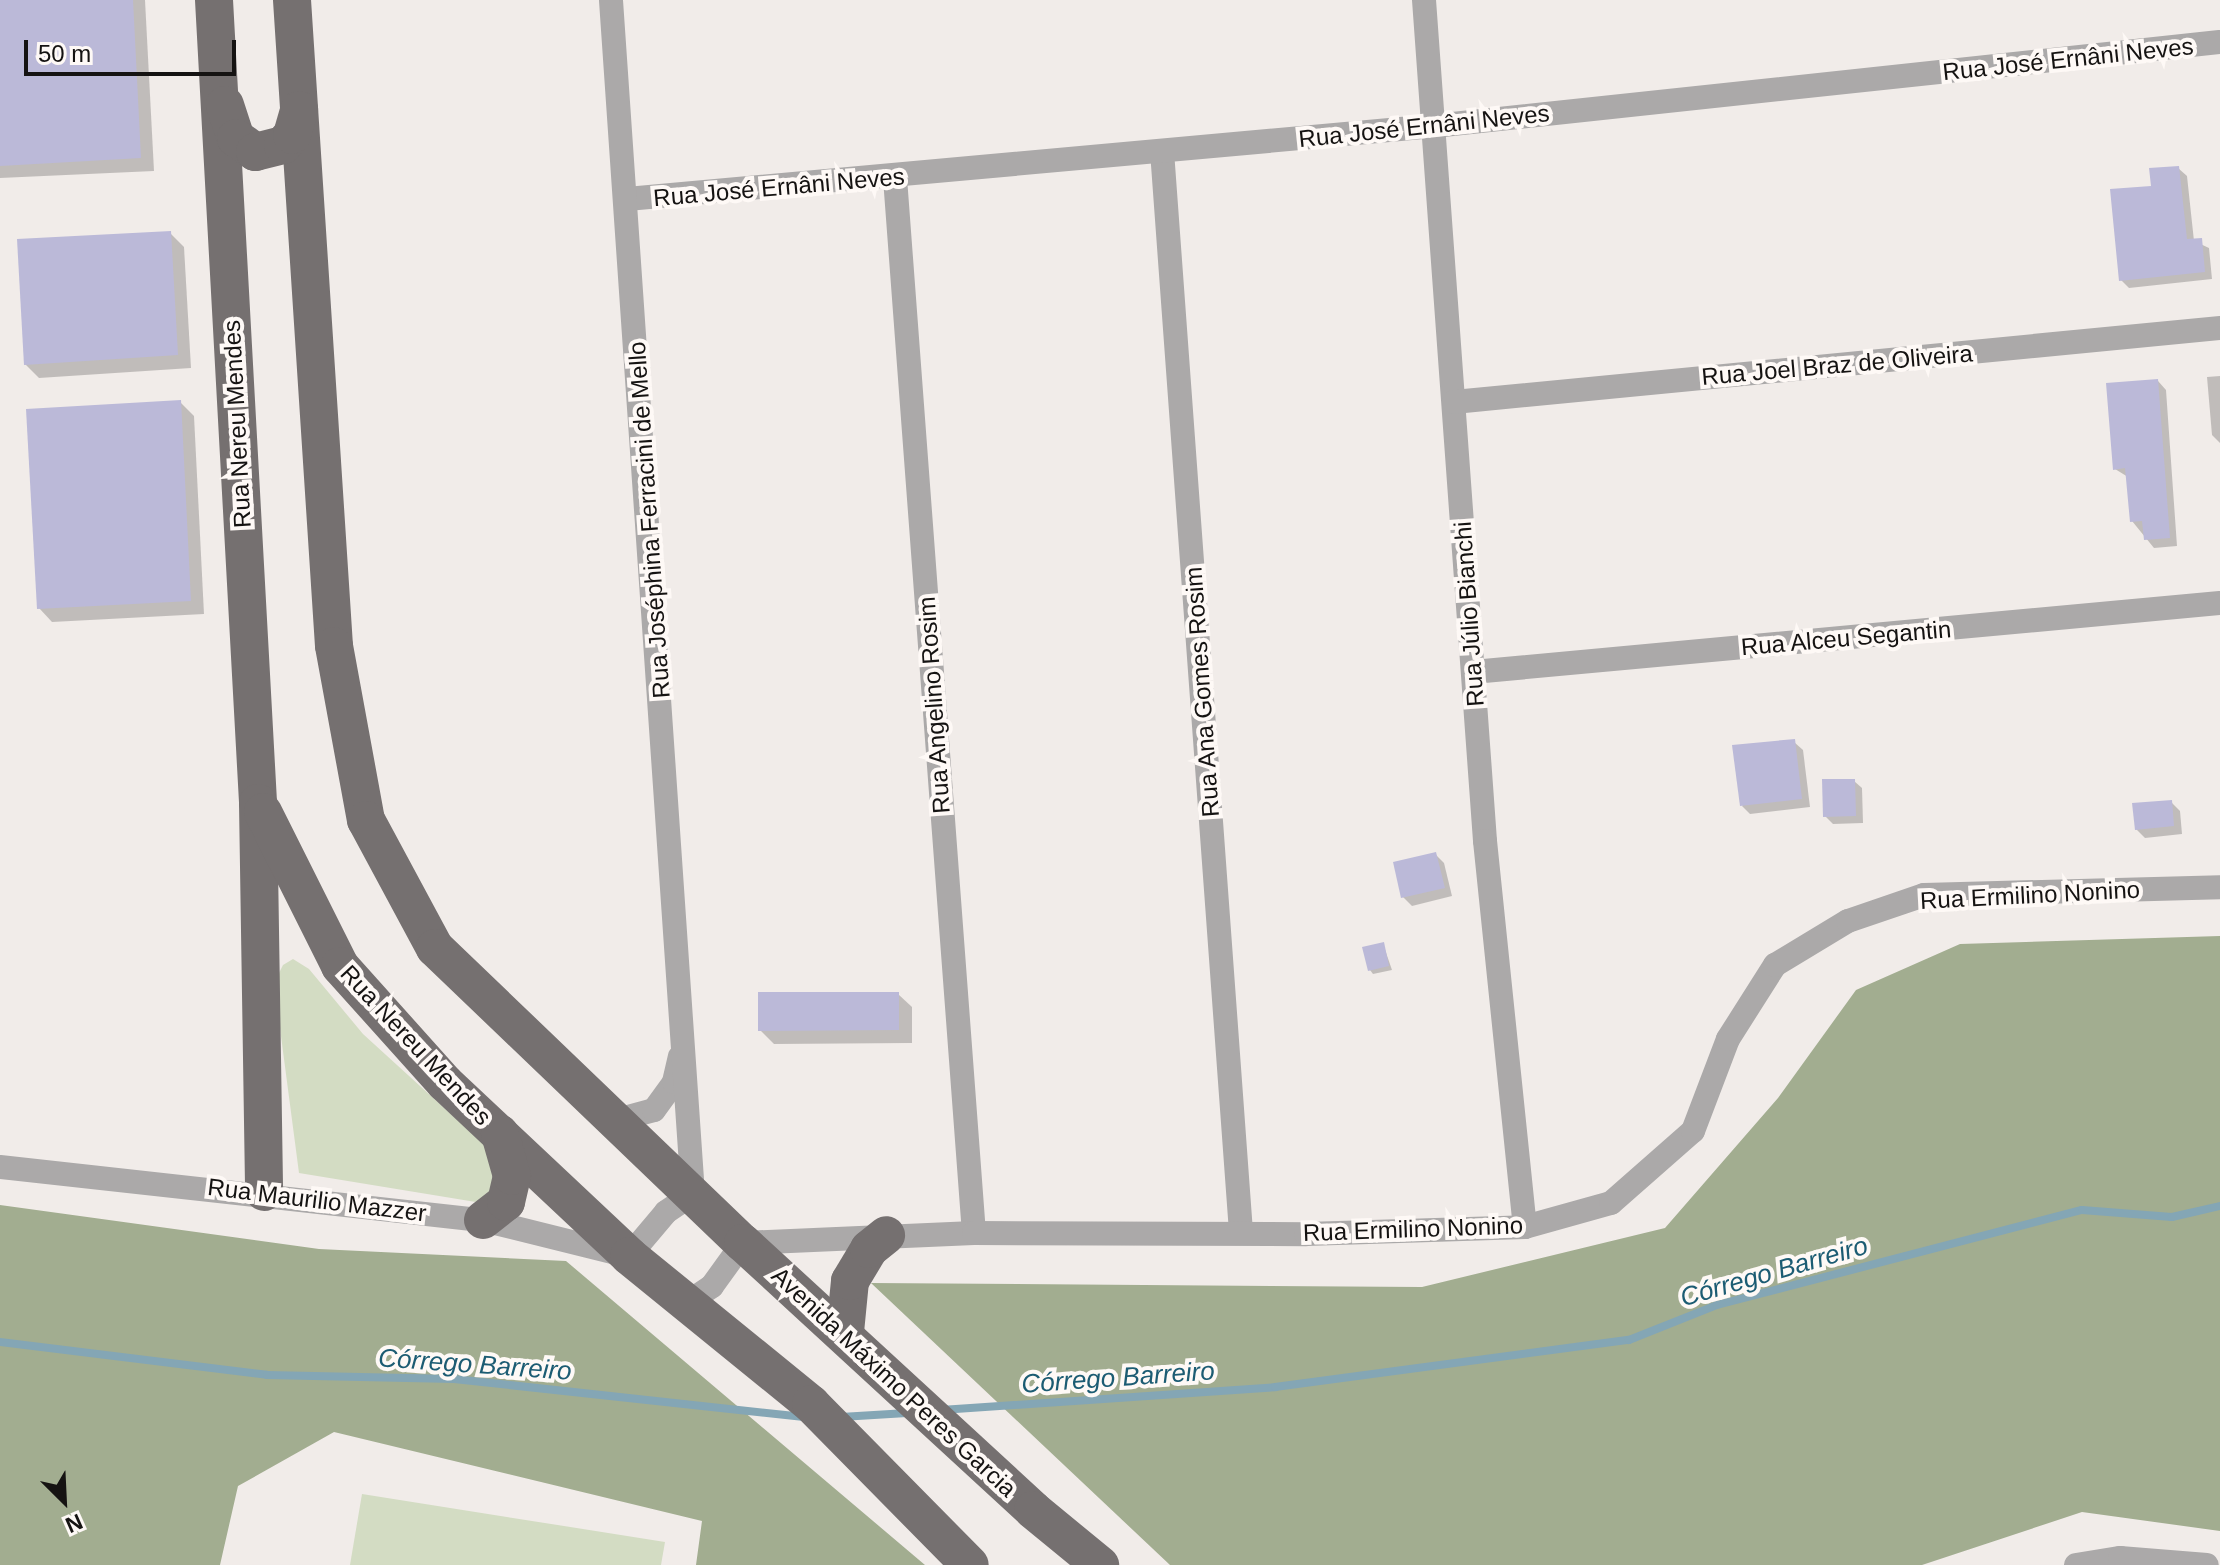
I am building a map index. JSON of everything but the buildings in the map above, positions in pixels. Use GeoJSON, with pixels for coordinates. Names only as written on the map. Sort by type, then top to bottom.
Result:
{"type":"FeatureCollection","features":[{"type":"Feature","properties":{"kind":"main road","name":"Rua Nereu Mendes"},"geometry":{"type":"LineString","coordinates":[[214,0],[258,803],[340,966],[445,1083],[629,1256],[811,1404],[970,1565]]}},
{"type":"Feature","properties":{"kind":"main road"},"geometry":{"type":"LineString","coordinates":[[292,0],[334,646],[366,820],[435,948],[693,1194]]}},
{"type":"Feature","properties":{"kind":"main road"},"geometry":{"type":"LineString","coordinates":[[217,63],[232,129],[242,146],[255,152],[283,145],[292,135],[299,110]]}},
{"type":"Feature","properties":{"kind":"main road"},"geometry":{"type":"LineString","coordinates":[[258,803],[264,1192]]}},
{"type":"Feature","properties":{"kind":"main road"},"geometry":{"type":"LineString","coordinates":[[483,1220],[506,1202],[512,1176],[500,1134]]}},
{"type":"Feature","properties":{"kind":"main road","name":"Avenida Máximo Peres Garcia"},"geometry":{"type":"LineString","coordinates":[[693,1194],[1033,1510],[1100,1565]]}},
{"type":"Feature","properties":{"kind":"main road"},"geometry":{"type":"LineString","coordinates":[[845,1332],[850,1281],[869,1249],[886,1235]]}},
{"type":"Feature","properties":{"kind":"street","name":"Rua Joséphina Ferracini de Mello"},"geometry":{"type":"LineString","coordinates":[[611,0],[693,1194]]}},
{"type":"Feature","properties":{"kind":"street","name":"Rua Júlio Bianchi"},"geometry":{"type":"LineString","coordinates":[[1424,0],[1473,672],[1525,1227]]}},
{"type":"Feature","properties":{"kind":"street","name":"Rua José Ernâni Neves"},"geometry":{"type":"LineString","coordinates":[[627,199],[895,178],[1434,126],[2220,42]]}},
{"type":"Feature","properties":{"kind":"street","name":"Rua Ana Gomes Rosim"},"geometry":{"type":"LineString","coordinates":[[1162,151],[1241,1232]]}},
{"type":"Feature","properties":{"kind":"street","name":"Rua Angelino Rosim"},"geometry":{"type":"LineString","coordinates":[[895,178],[974,1233]]}},
{"type":"Feature","properties":{"kind":"street","name":"Rua Joel Braz de Oliveira"},"geometry":{"type":"LineString","coordinates":[[1454,402],[2220,328]]}},
{"type":"Feature","properties":{"kind":"street","name":"Rua Alceu Segantin"},"geometry":{"type":"LineString","coordinates":[[1473,672],[2220,603]]}},
{"type":"Feature","properties":{"kind":"street","name":"Rua Ermilino Nonino"},"geometry":{"type":"LineString","coordinates":[[743,1243],[974,1233],[1525,1227],[1611,1203],[1693,1131],[1728,1039],[1775,965],[1848,921],[1924,895],[2220,887]]}},
{"type":"Feature","properties":{"kind":"street","name":"Rua Joséphina Ferracini de Mello"},"geometry":{"type":"LineString","coordinates":[[613,1121],[654,1110],[674,1082],[684,1040]]}},
{"type":"Feature","properties":{"kind":"street","name":"Rua Maurilio Mazzer"},"geometry":{"type":"LineString","coordinates":[[0,1167],[264,1192],[483,1220],[629,1256]]}},
{"type":"Feature","properties":{"kind":"street"},"geometry":{"type":"LineString","coordinates":[[629,1256],[666,1212],[693,1194]]}},
{"type":"Feature","properties":{"kind":"street"},"geometry":{"type":"LineString","coordinates":[[687,1303],[721,1276],[743,1243]]}},
{"type":"Feature","properties":{"kind":"street"},"geometry":{"type":"LineString","coordinates":[[2076,1565],[2120,1562],[2207,1565]]}},
{"type":"Feature","properties":{"kind":"green space"},"geometry":{"type":"Polygon","coordinates":[[[2220,936],[2220,1531],[2082,1512],[1922,1565],[1170,1565],[871,1283],[1422,1287],[1665,1228],[1778,1098],[1856,990],[1960,944],[2220,936]]]}},
{"type":"Feature","properties":{"kind":"green space"},"geometry":{"type":"Polygon","coordinates":[[[293,959],[309,969],[363,1034],[499,1158],[488,1204],[299,1173],[274,983],[283,965],[293,959]]]}},
{"type":"Feature","properties":{"kind":"green space"},"geometry":{"type":"Polygon","coordinates":[[[0,1205],[319,1249],[566,1261],[925,1565],[696,1565],[702,1521],[334,1432],[238,1486],[220,1565],[0,1565],[0,1205]]]}},
{"type":"Feature","properties":{"kind":"green space"},"geometry":{"type":"Polygon","coordinates":[[[362,1494],[665,1542],[661,1565],[350,1565],[362,1494]]]}},
{"type":"Feature","properties":{"kind":"waterway","name":"Córrego Barreiro"},"geometry":{"type":"LineString","coordinates":[[941,1410],[1275,1387],[1629,1340],[1717,1305],[2082,1210],[2172,1217],[2220,1206]]}},
{"type":"Feature","properties":{"kind":"waterway","name":"Córrego Barreiro"},"geometry":{"type":"LineString","coordinates":[[0,1342],[267,1375],[454,1379],[804,1417]]}},
{"type":"Feature","properties":{"kind":"waterway","name":"Córrego Barreiro"},"geometry":{"type":"LineString","coordinates":[[841,1417],[907,1413]]}}]}
